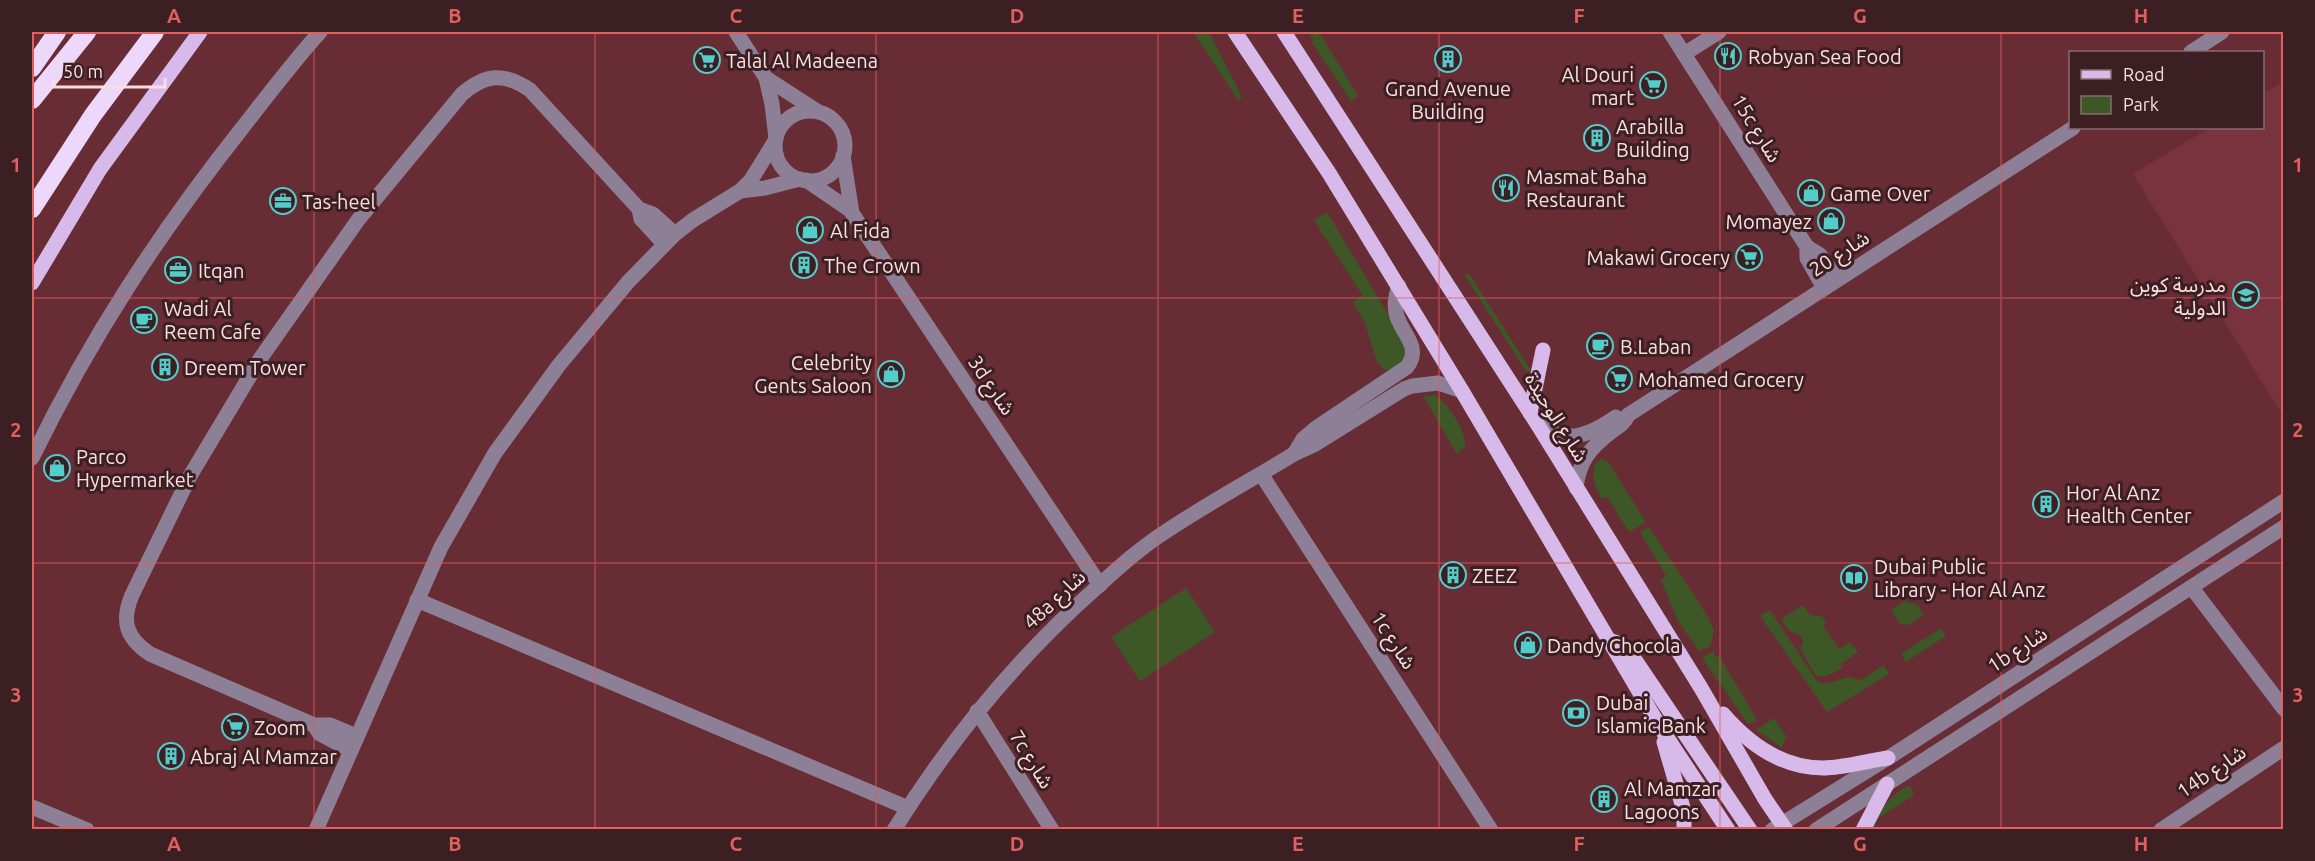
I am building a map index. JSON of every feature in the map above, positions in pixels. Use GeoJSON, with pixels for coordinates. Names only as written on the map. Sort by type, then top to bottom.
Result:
{"type":"FeatureCollection","features":[{"type":"Feature","properties":{"kind":"highway"},"geometry":{"type":"LineString","coordinates":[[34,63],[57,32]]}},
{"type":"Feature","properties":{"kind":"highway"},"geometry":{"type":"LineString","coordinates":[[32,100],[87,32]]}},
{"type":"Feature","properties":{"kind":"highway"},"geometry":{"type":"LineString","coordinates":[[32,209],[93,115],[155,32]]}},
{"type":"Feature","properties":{"kind":"highway"},"geometry":{"type":"LineString","coordinates":[[142,49],[163,32]]}},
{"type":"Feature","properties":{"kind":"main road"},"geometry":{"type":"LineString","coordinates":[[34,63],[45,32]]}},
{"type":"Feature","properties":{"kind":"main road"},"geometry":{"type":"LineString","coordinates":[[32,283],[100,169],[200,32]]}},
{"type":"Feature","properties":{"kind":"main road"},"geometry":{"type":"LineString","coordinates":[[1235,32],[1329,173],[1399,286],[1660,727],[1728,830]]}},
{"type":"Feature","properties":{"kind":"main road","name":"شارع الوحيدة"},"geometry":{"type":"LineString","coordinates":[[1284,32],[1533,417],[1701,688],[1780,827]]}},
{"type":"Feature","properties":{"kind":"main road"},"geometry":{"type":"LineString","coordinates":[[1533,417],[1543,350]]}},
{"type":"Feature","properties":{"kind":"main road"},"geometry":{"type":"LineString","coordinates":[[1609,640],[1618,643],[1631,654],[1750,830]]}},
{"type":"Feature","properties":{"kind":"main road"},"geometry":{"type":"LineString","coordinates":[[1701,688],[1735,728],[1766,752],[1783,760],[1822,768],[1888,758]]}},
{"type":"Feature","properties":{"kind":"main road"},"geometry":{"type":"LineString","coordinates":[[1660,727],[1681,800],[1684,830]]}},
{"type":"Feature","properties":{"kind":"main road"},"geometry":{"type":"LineString","coordinates":[[1863,830],[1887,784]]}},
{"type":"Feature","properties":{"kind":"street"},"geometry":{"type":"LineString","coordinates":[[32,458],[82,362],[151,250],[208,170],[321,32]]}},
{"type":"Feature","properties":{"kind":"street"},"geometry":{"type":"LineString","coordinates":[[736,32],[766,78],[772,104],[778,160],[784,168],[803,179]]}},
{"type":"Feature","properties":{"kind":"street","name":"15c شارع"},"geometry":{"type":"LineString","coordinates":[[1670,32],[1807,247],[1807,258],[1831,283]]}},
{"type":"Feature","properties":{"kind":"street"},"geometry":{"type":"LineString","coordinates":[[1684,54],[1719,32]]}},
{"type":"Feature","properties":{"kind":"street"},"geometry":{"type":"LineString","coordinates":[[2193,51],[2222,32]]}},
{"type":"Feature","properties":{"kind":"street"},"geometry":{"type":"LineString","coordinates":[[740,191],[771,187],[803,179],[818,179],[829,175],[838,167],[843,156],[845,145],[838,124],[830,117],[789,95],[766,78]]}},
{"type":"Feature","properties":{"kind":"street"},"geometry":{"type":"LineString","coordinates":[[353,743],[330,725],[314,725],[150,654],[138,646],[130,635],[126,621],[127,608],[190,476],[261,359],[358,220],[452,109],[481,89],[496,86],[513,87],[542,104],[639,209],[653,214],[675,234]]}},
{"type":"Feature","properties":{"kind":"street"},"geometry":{"type":"LineString","coordinates":[[316,830],[441,547],[467,499],[525,408],[593,323],[664,244],[693,220],[740,191],[760,168],[780,127],[797,113],[819,112]]}},
{"type":"Feature","properties":{"kind":"street","name":"شارع 20"},"geometry":{"type":"LineString","coordinates":[[1576,488],[1582,461],[1590,449],[1621,425],[1628,415],[2071,129]]}},
{"type":"Feature","properties":{"kind":"street","name":"3d شارع"},"geometry":{"type":"LineString","coordinates":[[843,156],[850,210]]}},
{"type":"Feature","properties":{"kind":"street","name":"3d شارع"},"geometry":{"type":"LineString","coordinates":[[803,179],[850,210],[1100,585]]}},
{"type":"Feature","properties":{"kind":"street"},"geometry":{"type":"LineString","coordinates":[[639,209],[641,219],[664,244]]}},
{"type":"Feature","properties":{"kind":"street","name":"48a شارع"},"geometry":{"type":"LineString","coordinates":[[1294,453],[1303,439],[1316,428],[1407,367],[1413,356],[1412,343],[1398,320],[1395,308],[1399,286]]}},
{"type":"Feature","properties":{"kind":"street","name":"48a شارع"},"geometry":{"type":"LineString","coordinates":[[894,830],[977,711],[1035,645],[1100,585],[1165,531],[1294,453],[1314,446],[1412,386],[1438,383],[1462,391]]}},
{"type":"Feature","properties":{"kind":"street","name":"شارع 20"},"geometry":{"type":"LineString","coordinates":[[1533,417],[1556,434],[1579,436],[1591,433],[1620,415],[1628,415]]}},
{"type":"Feature","properties":{"kind":"street","name":"1c شارع"},"geometry":{"type":"LineString","coordinates":[[1261,474],[1491,830]]}},
{"type":"Feature","properties":{"kind":"street","name":"1b شارع"},"geometry":{"type":"LineString","coordinates":[[1780,827],[2283,501]]}},
{"type":"Feature","properties":{"kind":"street"},"geometry":{"type":"LineString","coordinates":[[1816,830],[2283,527]]}},
{"type":"Feature","properties":{"kind":"street"},"geometry":{"type":"LineString","coordinates":[[2192,588],[2283,709]]}},
{"type":"Feature","properties":{"kind":"street"},"geometry":{"type":"LineString","coordinates":[[417,600],[908,808]]}},
{"type":"Feature","properties":{"kind":"street","name":"7c شارع"},"geometry":{"type":"LineString","coordinates":[[977,711],[1052,830]]}},
{"type":"Feature","properties":{"kind":"street","name":"14b شارع"},"geometry":{"type":"LineString","coordinates":[[2161,830],[2283,748]]}},
{"type":"Feature","properties":{"kind":"street"},"geometry":{"type":"LineString","coordinates":[[32,807],[73,827]]}},
{"type":"Feature","properties":{"kind":"shaded area","name":"مدرسة كوين الدولية"},"geometry":{"type":"Polygon","coordinates":[[[2283,81],[2283,416],[2133,174],[2207,129],[2264,129],[2264,93],[2283,81]]]}},
{"type":"Feature","properties":{"kind":"green space"},"geometry":{"type":"Polygon","coordinates":[[[1193,32],[1209,32],[1242,97],[1238,100],[1193,32]]]}},
{"type":"Feature","properties":{"kind":"green space"},"geometry":{"type":"Polygon","coordinates":[[[1307,32],[1319,32],[1358,96],[1351,101],[1312,43],[1314,40],[1307,32]]]}},
{"type":"Feature","properties":{"kind":"green space"},"geometry":{"type":"Polygon","coordinates":[[[1327,212],[1406,345],[1408,356],[1392,371],[1383,369],[1377,362],[1365,323],[1353,302],[1363,296],[1314,220],[1327,212]]]}},
{"type":"Feature","properties":{"kind":"green space"},"geometry":{"type":"Polygon","coordinates":[[[1465,273],[1470,275],[1530,371],[1526,371],[1465,273]]]}},
{"type":"Feature","properties":{"kind":"green space"},"geometry":{"type":"Polygon","coordinates":[[[1433,395],[1449,409],[1463,433],[1465,446],[1457,454],[1423,396],[1433,395]]]}},
{"type":"Feature","properties":{"kind":"green space"},"geometry":{"type":"Polygon","coordinates":[[[1603,459],[1608,462],[1646,522],[1629,532],[1607,497],[1602,499],[1595,486],[1594,467],[1596,462],[1603,459]]]}},
{"type":"Feature","properties":{"kind":"green space"},"geometry":{"type":"Polygon","coordinates":[[[1649,527],[1710,620],[1714,630],[1710,647],[1699,651],[1678,621],[1661,580],[1666,576],[1640,532],[1649,527]]]}},
{"type":"Feature","properties":{"kind":"green space"},"geometry":{"type":"Polygon","coordinates":[[[1186,588],[1215,632],[1140,681],[1111,637],[1186,588]]]}},
{"type":"Feature","properties":{"kind":"green space"},"geometry":{"type":"Polygon","coordinates":[[[1905,601],[1918,605],[1924,615],[1908,625],[1900,624],[1891,610],[1905,601]]]}},
{"type":"Feature","properties":{"kind":"green space"},"geometry":{"type":"Polygon","coordinates":[[[1803,605],[1810,615],[1822,616],[1826,623],[1823,626],[1839,649],[1850,642],[1858,652],[1841,664],[1842,668],[1825,676],[1820,676],[1812,670],[1800,648],[1803,643],[1801,636],[1789,631],[1781,619],[1803,605]]]}},
{"type":"Feature","properties":{"kind":"green space"},"geometry":{"type":"Polygon","coordinates":[[[1770,610],[1817,681],[1826,684],[1848,677],[1861,680],[1884,665],[1889,674],[1827,712],[1760,616],[1770,610]]]}},
{"type":"Feature","properties":{"kind":"green space"},"geometry":{"type":"Polygon","coordinates":[[[1941,628],[1946,636],[1906,662],[1901,654],[1941,628]]]}},
{"type":"Feature","properties":{"kind":"green space"},"geometry":{"type":"Polygon","coordinates":[[[1713,651],[1715,656],[1720,657],[1757,720],[1748,724],[1702,658],[1713,651]]]}},
{"type":"Feature","properties":{"kind":"green space"},"geometry":{"type":"Polygon","coordinates":[[[1774,718],[1786,736],[1782,748],[1756,730],[1774,718]]]}},
{"type":"Feature","properties":{"kind":"green space"},"geometry":{"type":"Polygon","coordinates":[[[1909,785],[1914,795],[1877,819],[1875,829],[1871,830],[1878,816],[1886,804],[1896,793],[1909,785]]]}},
{"type":"Feature","properties":{"kind":"place","name":"Robyan Sea Food"},"geometry":{"type":"Point","coordinates":[1728,56]}},
{"type":"Feature","properties":{"kind":"place","name":"Grand Avenue Building"},"geometry":{"type":"Point","coordinates":[1448,59]}},
{"type":"Feature","properties":{"kind":"place","name":"Talal Al Madeena"},"geometry":{"type":"Point","coordinates":[707,60]}},
{"type":"Feature","properties":{"kind":"place","name":"Al Douri mart"},"geometry":{"type":"Point","coordinates":[1653,85]}},
{"type":"Feature","properties":{"kind":"place","name":"Arabilla Building"},"geometry":{"type":"Point","coordinates":[1597,138]}},
{"type":"Feature","properties":{"kind":"place","name":"Masmat Baha Restaurant"},"geometry":{"type":"Point","coordinates":[1506,188]}},
{"type":"Feature","properties":{"kind":"place","name":"Game Over"},"geometry":{"type":"Point","coordinates":[1811,193]}},
{"type":"Feature","properties":{"kind":"place","name":"Tas-heel"},"geometry":{"type":"Point","coordinates":[283,201]}},
{"type":"Feature","properties":{"kind":"place","name":"Momayez"},"geometry":{"type":"Point","coordinates":[1831,221]}},
{"type":"Feature","properties":{"kind":"place","name":"Al Fida"},"geometry":{"type":"Point","coordinates":[810,230]}},
{"type":"Feature","properties":{"kind":"place","name":"Makawi Grocery"},"geometry":{"type":"Point","coordinates":[1749,257]}},
{"type":"Feature","properties":{"kind":"place","name":"The Crown"},"geometry":{"type":"Point","coordinates":[804,265]}},
{"type":"Feature","properties":{"kind":"place","name":"Itqan"},"geometry":{"type":"Point","coordinates":[178,270]}},
{"type":"Feature","properties":{"kind":"place","name":"مدرسة كوين الدولية"},"geometry":{"type":"Point","coordinates":[2246,295]}},
{"type":"Feature","properties":{"kind":"place","name":"Wadi Al Reem Cafe"},"geometry":{"type":"Point","coordinates":[144,320]}},
{"type":"Feature","properties":{"kind":"place","name":"B.Laban"},"geometry":{"type":"Point","coordinates":[1600,346]}},
{"type":"Feature","properties":{"kind":"place","name":"Dreem Tower"},"geometry":{"type":"Point","coordinates":[165,367]}},
{"type":"Feature","properties":{"kind":"place","name":"Celebrity Gents Saloon"},"geometry":{"type":"Point","coordinates":[891,374]}},
{"type":"Feature","properties":{"kind":"place","name":"Mohamed Grocery"},"geometry":{"type":"Point","coordinates":[1619,379]}},
{"type":"Feature","properties":{"kind":"place","name":"Parco Hypermarket"},"geometry":{"type":"Point","coordinates":[57,468]}},
{"type":"Feature","properties":{"kind":"place","name":"Hor Al Anz Health Center"},"geometry":{"type":"Point","coordinates":[2046,504]}},
{"type":"Feature","properties":{"kind":"place","name":"ZEEZ"},"geometry":{"type":"Point","coordinates":[1453,575]}},
{"type":"Feature","properties":{"kind":"place","name":"Dubai Public Library - Hor Al Anz"},"geometry":{"type":"Point","coordinates":[1854,578]}},
{"type":"Feature","properties":{"kind":"place","name":"Dandy Chocola"},"geometry":{"type":"Point","coordinates":[1528,645]}},
{"type":"Feature","properties":{"kind":"place","name":"Dubai Islamic Bank"},"geometry":{"type":"Point","coordinates":[1576,713]}},
{"type":"Feature","properties":{"kind":"place","name":"Zoom"},"geometry":{"type":"Point","coordinates":[235,727]}},
{"type":"Feature","properties":{"kind":"place","name":"Abraj Al Mamzar"},"geometry":{"type":"Point","coordinates":[171,756]}},
{"type":"Feature","properties":{"kind":"place","name":"Al Mamzar Lagoons"},"geometry":{"type":"Point","coordinates":[1604,799]}}]}
